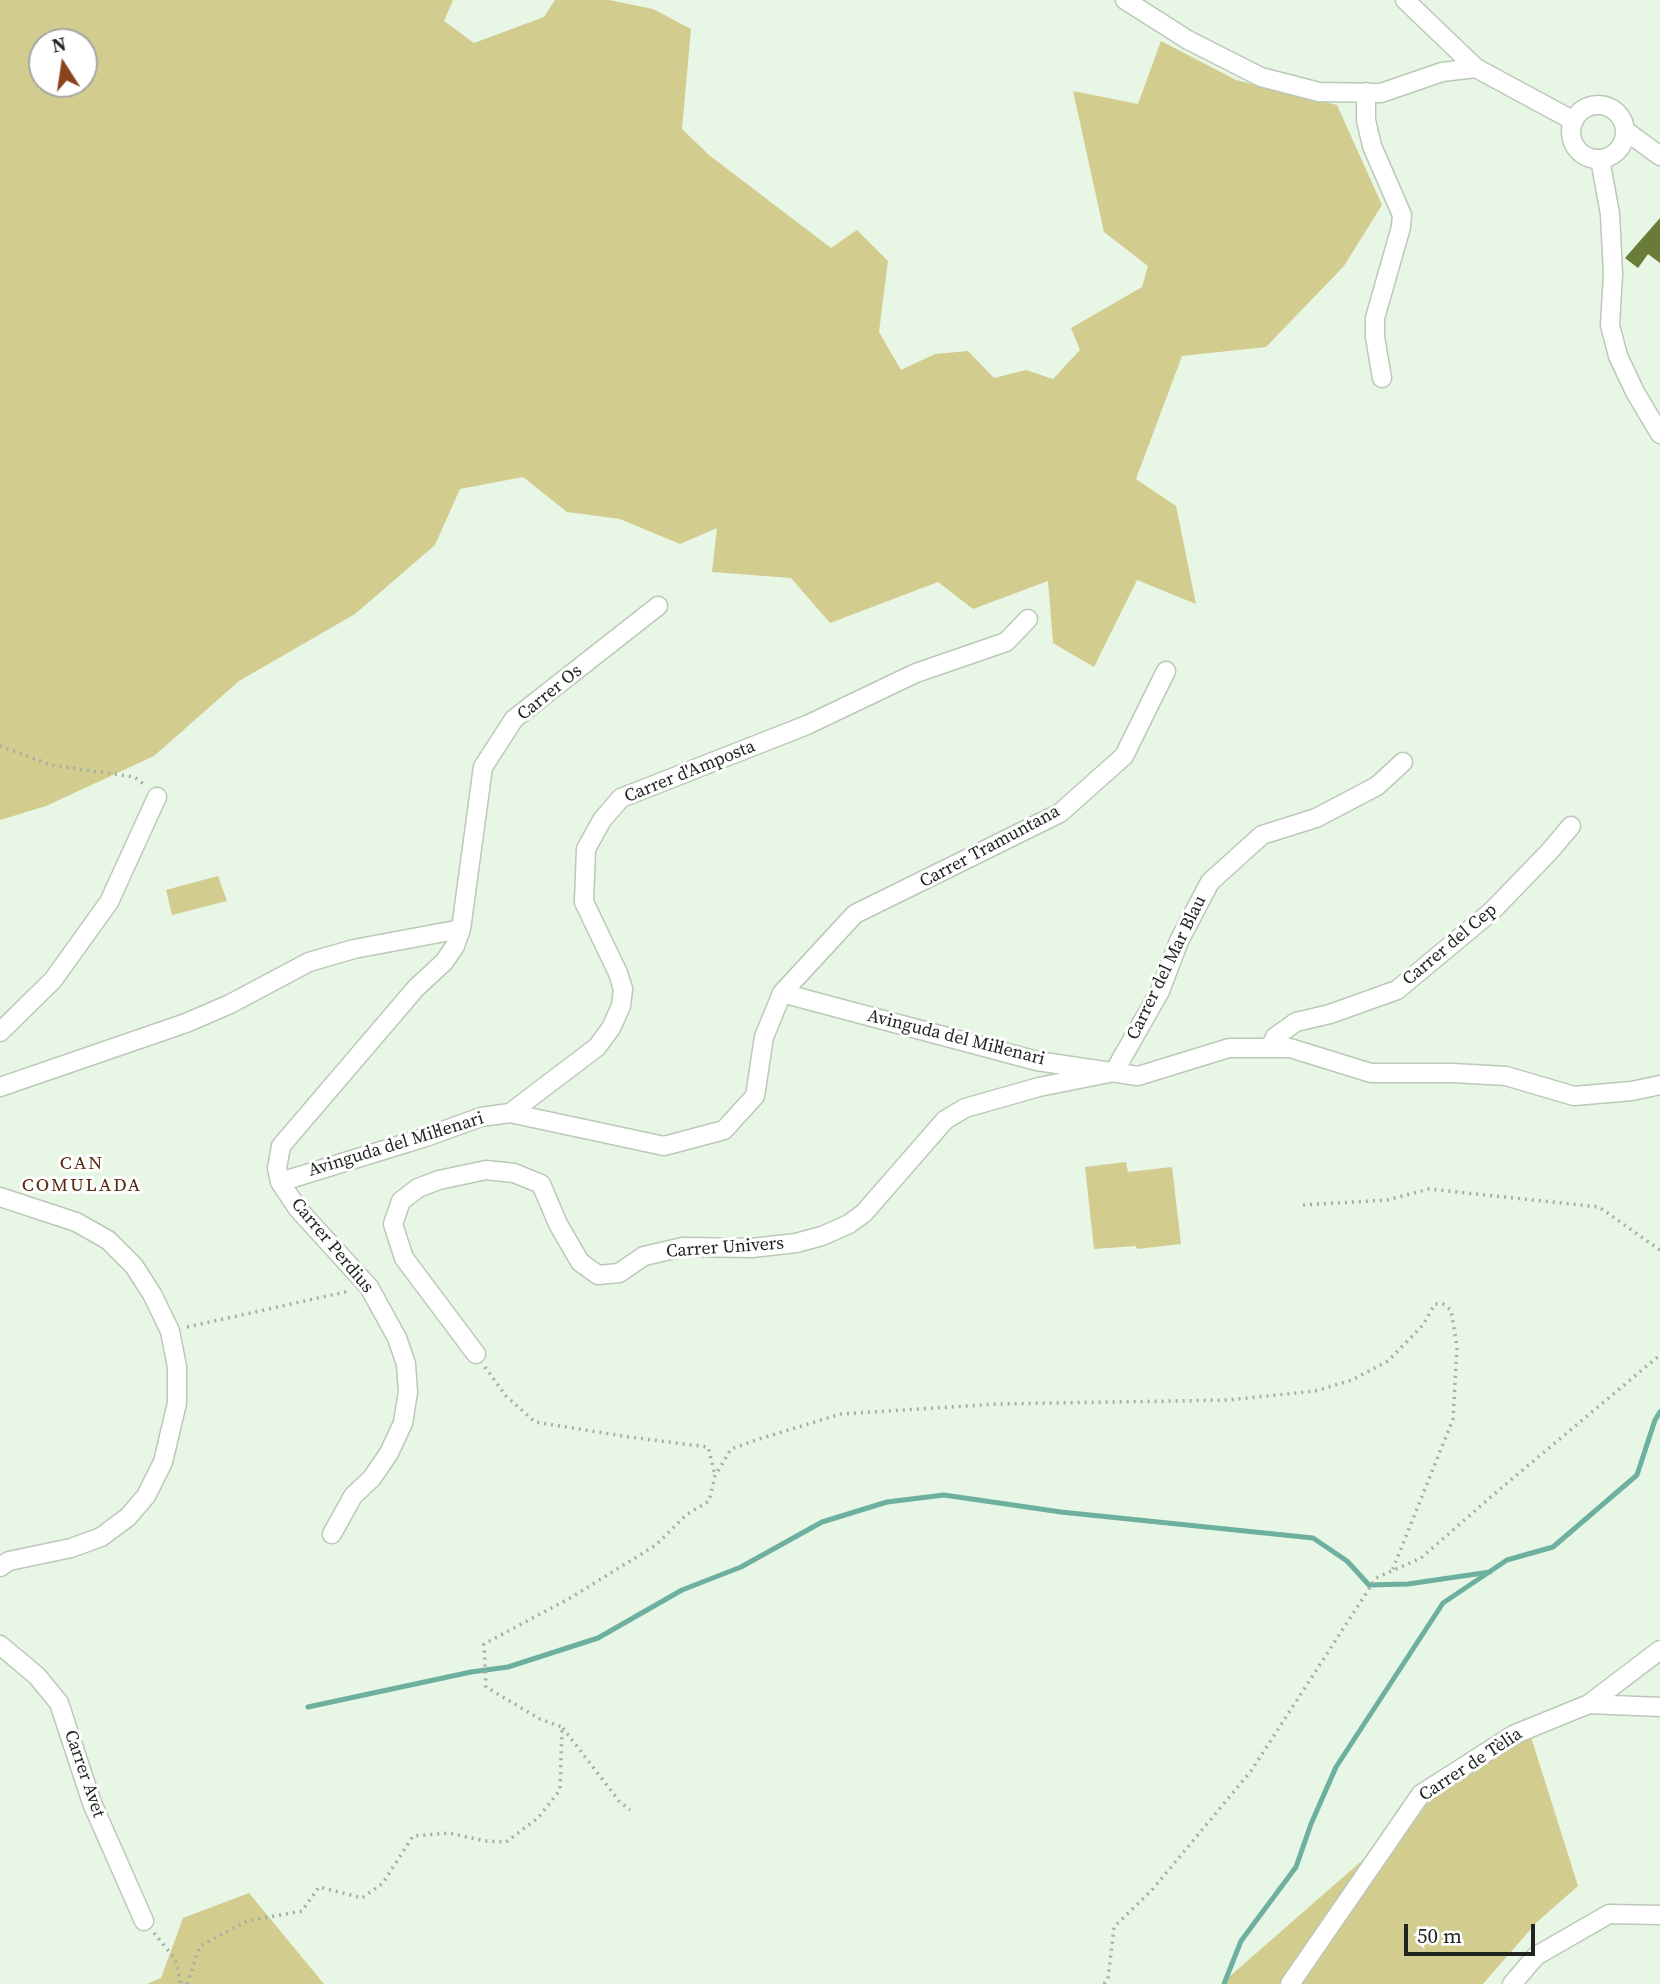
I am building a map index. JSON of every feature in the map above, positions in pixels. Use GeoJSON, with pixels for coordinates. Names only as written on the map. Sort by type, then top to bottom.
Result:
{"type":"FeatureCollection","features":[{"type":"Feature","properties":{"kind":"street"},"geometry":{"type":"LineString","coordinates":[[1125,0],[1188,40],[1261,77],[1319,92],[1381,93],[1442,72],[1476,68]]}},
{"type":"Feature","properties":{"kind":"street"},"geometry":{"type":"LineString","coordinates":[[1405,0],[1476,68],[1574,121]]}},
{"type":"Feature","properties":{"kind":"street"},"geometry":{"type":"LineString","coordinates":[[1366,92],[1366,120],[1372,146],[1402,215],[1375,318],[1375,337],[1382,378]]}},
{"type":"Feature","properties":{"kind":"street"},"geometry":{"type":"LineString","coordinates":[[1626,131],[1622,146],[1611,156],[1600,159],[1589,158],[1578,151],[1571,135],[1579,113],[1593,105],[1609,107],[1620,116],[1626,131],[1660,156]]}},
{"type":"Feature","properties":{"kind":"street"},"geometry":{"type":"LineString","coordinates":[[1600,159],[1610,214],[1613,274],[1610,325],[1618,356],[1635,393],[1660,434]]}},
{"type":"Feature","properties":{"kind":"street","name":"Carrer Os"},"geometry":{"type":"LineString","coordinates":[[461,929],[483,767],[514,719],[659,606]]}},
{"type":"Feature","properties":{"kind":"street","name":"Carrer d'Amposta"},"geometry":{"type":"LineString","coordinates":[[510,1113],[597,1047],[611,1028],[621,1006],[624,989],[584,902],[586,849],[602,820],[621,798],[807,725],[916,673],[1006,642],[1028,619]]}},
{"type":"Feature","properties":{"kind":"street","name":"Carrer Tramuntana"},"geometry":{"type":"LineString","coordinates":[[782,993],[855,914],[1060,813],[1124,756],[1166,671]]}},
{"type":"Feature","properties":{"kind":"street","name":"Carrer del Mar Blau"},"geometry":{"type":"LineString","coordinates":[[1114,1072],[1160,991],[1179,941],[1210,882],[1262,835],[1316,818],[1377,786],[1403,762]]}},
{"type":"Feature","properties":{"kind":"street"},"geometry":{"type":"LineString","coordinates":[[0,1032],[53,980],[109,902],[157,797]]}},
{"type":"Feature","properties":{"kind":"street","name":"Carrer del Cep"},"geometry":{"type":"LineString","coordinates":[[1270,1048],[1275,1037],[1296,1022],[1331,1014],[1397,990],[1492,911],[1572,826]]}},
{"type":"Feature","properties":{"kind":"street"},"geometry":{"type":"LineString","coordinates":[[0,1087],[186,1023],[230,1004],[309,962],[354,948],[461,929],[455,946],[444,962],[416,988],[281,1146],[278,1167],[280,1182]]}},
{"type":"Feature","properties":{"kind":"street","name":"Avinguda del Mil·lenari"},"geometry":{"type":"LineString","coordinates":[[280,1182],[426,1137],[481,1117],[510,1113],[664,1146],[724,1130],[755,1096],[764,1037],[782,993],[1037,1061],[1138,1076],[1229,1048],[1290,1048],[1371,1073],[1506,1076],[1574,1096],[1632,1091],[1660,1085]]}},
{"type":"Feature","properties":{"kind":"street","name":"Carrer Univers"},"geometry":{"type":"LineString","coordinates":[[476,1354],[404,1258],[393,1224],[401,1201],[418,1188],[439,1180],[486,1170],[514,1173],[541,1184],[558,1224],[580,1262],[598,1275],[619,1273],[644,1256],[660,1251],[683,1247],[752,1248],[796,1243],[822,1236],[849,1224],[864,1213],[945,1120],[965,1108],[1039,1087],[1114,1072]]}},
{"type":"Feature","properties":{"kind":"street","name":"Carrer Perdius"},"geometry":{"type":"LineString","coordinates":[[280,1182],[298,1209],[369,1287],[397,1338],[406,1364],[408,1392],[403,1423],[389,1453],[372,1478],[353,1496],[332,1534]]}},
{"type":"Feature","properties":{"kind":"street"},"geometry":{"type":"LineString","coordinates":[[0,1197],[76,1222],[108,1240],[134,1266],[152,1294],[170,1331],[177,1367],[177,1403],[163,1462],[146,1496],[128,1517],[101,1537],[71,1548],[9,1561],[0,1567]]}},
{"type":"Feature","properties":{"kind":"street","name":"Carrer Avet"},"geometry":{"type":"LineString","coordinates":[[0,1645],[37,1676],[59,1703],[92,1802],[144,1921]]}},
{"type":"Feature","properties":{"kind":"street"},"geometry":{"type":"LineString","coordinates":[[1589,1704],[1660,1650]]}},
{"type":"Feature","properties":{"kind":"street","name":"Carrer de Tèlia"},"geometry":{"type":"LineString","coordinates":[[1290,1984],[1421,1794],[1513,1735],[1589,1704],[1660,1707]]}},
{"type":"Feature","properties":{"kind":"street"},"geometry":{"type":"LineString","coordinates":[[1512,1984],[1536,1956],[1609,1914],[1660,1915]]}},
{"type":"Feature","properties":{"kind":"path"},"geometry":{"type":"LineString","coordinates":[[0,746],[51,765],[134,777],[157,797]]}},
{"type":"Feature","properties":{"kind":"path"},"geometry":{"type":"LineString","coordinates":[[1303,1205],[1387,1200],[1429,1189],[1599,1207],[1660,1250]]}},
{"type":"Feature","properties":{"kind":"path"},"geometry":{"type":"LineString","coordinates":[[170,1331],[369,1287]]}},
{"type":"Feature","properties":{"kind":"path"},"geometry":{"type":"LineString","coordinates":[[629,1810],[619,1801],[562,1727],[540,1719],[486,1687],[484,1644],[572,1597],[656,1545],[686,1515],[709,1501],[715,1476],[731,1449],[841,1414],[998,1404],[1229,1400],[1315,1391],[1352,1380],[1388,1361],[1423,1325],[1435,1304],[1443,1304],[1451,1311],[1457,1347],[1453,1419],[1392,1571]]}},
{"type":"Feature","properties":{"kind":"path"},"geometry":{"type":"LineString","coordinates":[[476,1354],[506,1396],[535,1422],[708,1447],[715,1476]]}},
{"type":"Feature","properties":{"kind":"path"},"geometry":{"type":"LineString","coordinates":[[1104,1984],[1108,1979],[1114,1927],[1152,1889],[1251,1771],[1376,1578],[1421,1558],[1660,1355]]}},
{"type":"Feature","properties":{"kind":"path"},"geometry":{"type":"LineString","coordinates":[[187,1984],[200,1946],[247,1921],[302,1911],[319,1887],[362,1898],[383,1883],[413,1836],[449,1833],[485,1841],[506,1842],[538,1818],[560,1790],[562,1727]]}},
{"type":"Feature","properties":{"kind":"path"},"geometry":{"type":"LineString","coordinates":[[144,1921],[175,1959],[181,1984]]}},
{"type":"Feature","properties":{"kind":"shaded area"},"geometry":{"type":"Polygon","coordinates":[[[0,0],[453,0],[444,21],[474,43],[544,17],[555,0],[609,0],[653,9],[691,29],[682,129],[709,155],[831,248],[857,230],[888,261],[879,332],[901,370],[935,354],[968,351],[994,378],[1026,370],[1053,379],[1080,350],[1071,328],[1142,287],[1148,266],[1104,232],[1073,91],[1138,104],[1161,41],[1236,80],[1337,105],[1382,205],[1344,266],[1266,347],[1182,356],[1136,479],[1176,506],[1196,604],[1137,580],[1094,667],[1053,643],[1048,581],[973,609],[938,582],[830,623],[791,578],[712,572],[717,528],[680,544],[620,519],[567,512],[523,477],[460,489],[435,545],[355,614],[239,681],[154,756],[46,806],[0,820],[0,0]]]}},
{"type":"Feature","properties":{"kind":"shaded area"},"geometry":{"type":"Polygon","coordinates":[[[218,876],[227,901],[172,915],[166,890],[218,876]]]}},
{"type":"Feature","properties":{"kind":"shaded area"},"geometry":{"type":"Polygon","coordinates":[[[1126,1162],[1128,1172],[1172,1167],[1181,1244],[1137,1249],[1136,1246],[1094,1249],[1085,1167],[1126,1162]]]}},
{"type":"Feature","properties":{"kind":"shaded area"},"geometry":{"type":"Polygon","coordinates":[[[1525,1718],[1578,1886],[1537,1922],[1483,1984],[1221,1984],[1525,1718]]]}},
{"type":"Feature","properties":{"kind":"shaded area"},"geometry":{"type":"Polygon","coordinates":[[[249,1893],[324,1984],[147,1984],[161,1978],[183,1918],[249,1893]]]}},
{"type":"Feature","properties":{"kind":"building"},"geometry":{"type":"Polygon","coordinates":[[[1660,218],[1660,263],[1648,254],[1638,268],[1625,258],[1660,218]]]}},
{"type":"Feature","properties":{"kind":"waterway"},"geometry":{"type":"LineString","coordinates":[[1224,1984],[1241,1941],[1296,1867],[1336,1767],[1443,1603],[1507,1560],[1553,1547],[1637,1475],[1660,1412]]}},
{"type":"Feature","properties":{"kind":"waterway"},"geometry":{"type":"LineString","coordinates":[[308,1707],[471,1672],[508,1667],[598,1638],[682,1590],[741,1567],[822,1522],[887,1502],[944,1495],[1061,1512],[1313,1538],[1347,1561],[1369,1585],[1408,1584],[1490,1572]]}},
{"type":"Feature","properties":{"kind":"district","name":"CAN COMULADA"},"geometry":{"type":"Point","coordinates":[82,1175]}}]}
